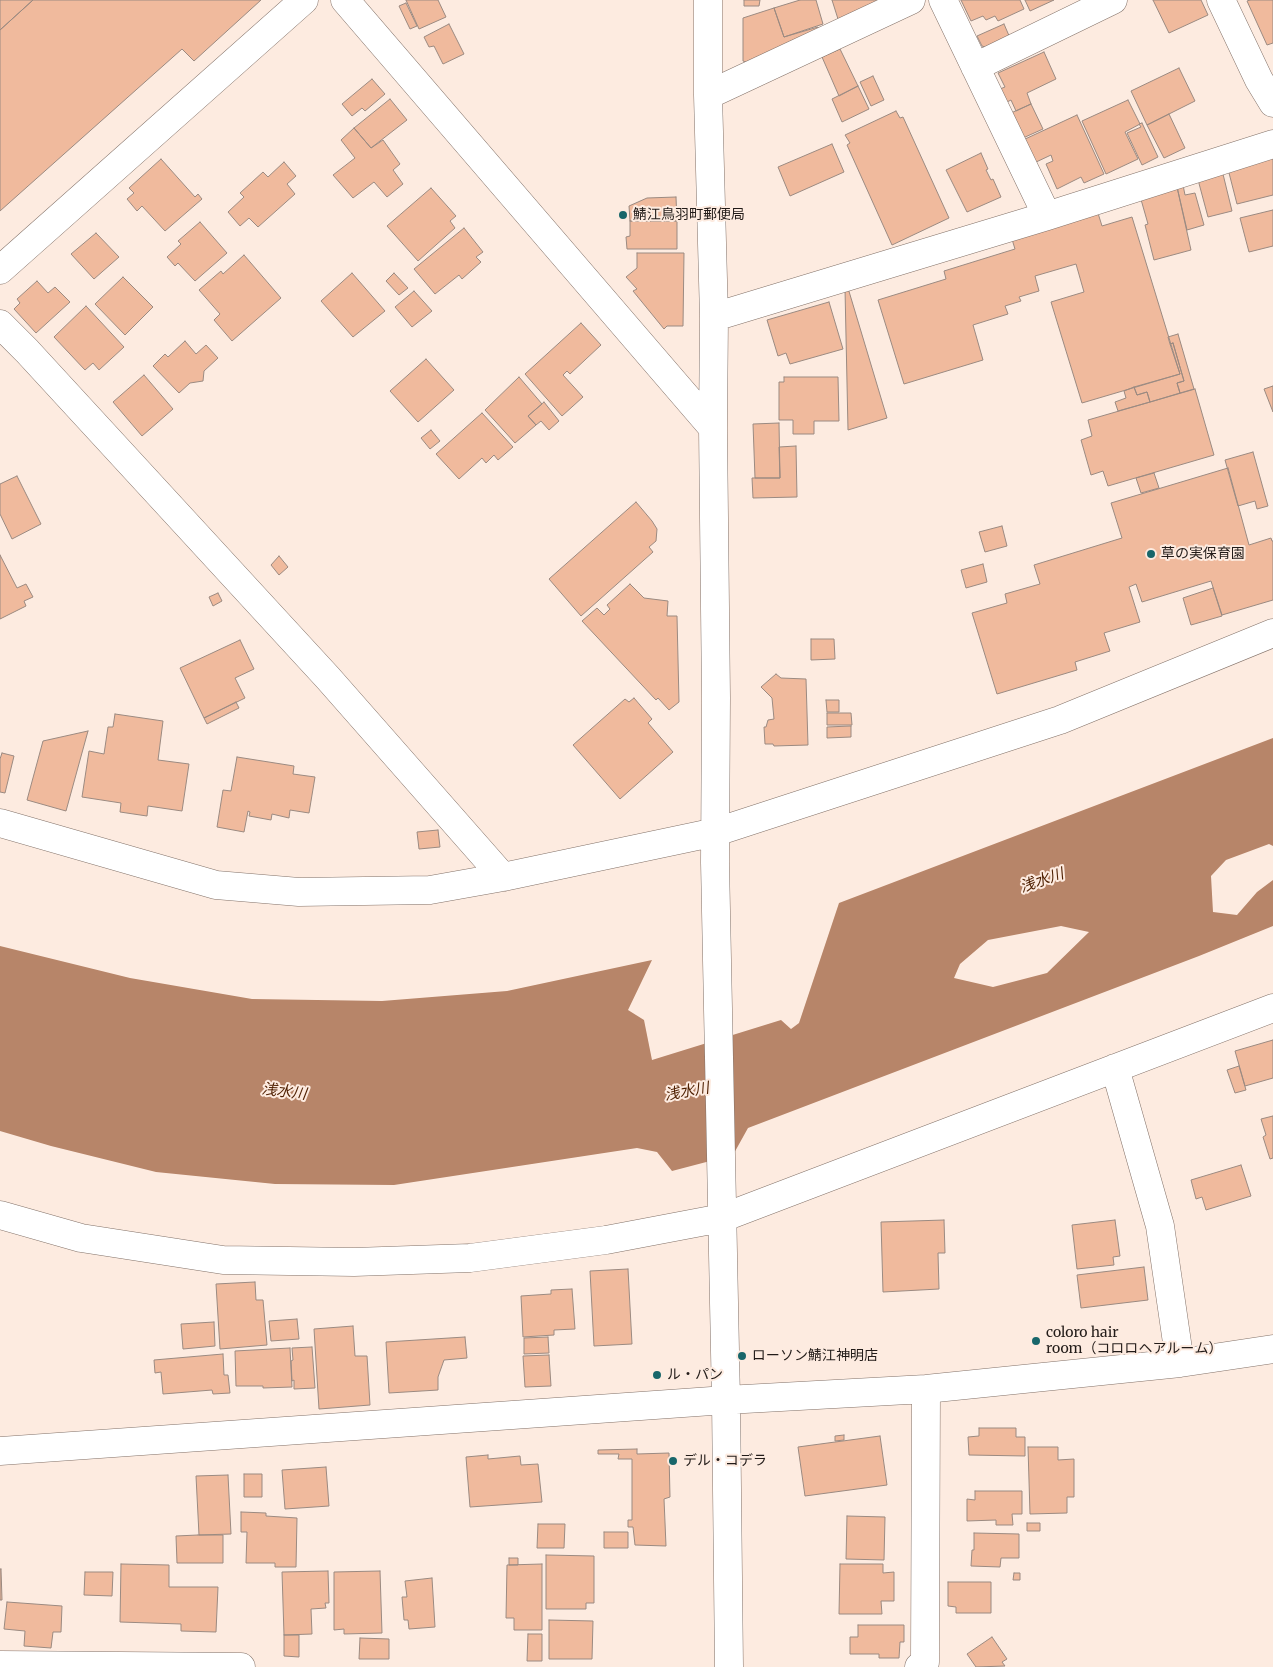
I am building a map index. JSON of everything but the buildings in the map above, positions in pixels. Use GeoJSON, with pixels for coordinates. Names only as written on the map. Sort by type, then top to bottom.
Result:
{"type":"FeatureCollection","features":[{"type":"Feature","properties":{"kind":"street"},"geometry":{"type":"LineString","coordinates":[[0,270],[304,0]]}},
{"type":"Feature","properties":{"kind":"street"},"geometry":{"type":"LineString","coordinates":[[345,0],[713,428]]}},
{"type":"Feature","properties":{"kind":"street"},"geometry":{"type":"LineString","coordinates":[[708,0],[708,95],[714,317],[715,862],[726,1400],[729,1667]]}},
{"type":"Feature","properties":{"kind":"street"},"geometry":{"type":"LineString","coordinates":[[708,95],[911,0]]}},
{"type":"Feature","properties":{"kind":"street"},"geometry":{"type":"LineString","coordinates":[[943,0],[1047,216]]}},
{"type":"Feature","properties":{"kind":"street"},"geometry":{"type":"LineString","coordinates":[[975,66],[1113,0]]}},
{"type":"Feature","properties":{"kind":"street"},"geometry":{"type":"LineString","coordinates":[[1221,0],[1259,80],[1273,103]]}},
{"type":"Feature","properties":{"kind":"street"},"geometry":{"type":"LineString","coordinates":[[714,317],[1047,216],[1273,144]]}},
{"type":"Feature","properties":{"kind":"street"},"geometry":{"type":"LineString","coordinates":[[0,324],[328,678],[503,877]]}},
{"type":"Feature","properties":{"kind":"street"},"geometry":{"type":"LineString","coordinates":[[0,823],[216,885],[299,892],[430,890],[503,877],[716,832],[1060,720],[1273,633]]}},
{"type":"Feature","properties":{"kind":"street"},"geometry":{"type":"LineString","coordinates":[[0,1215],[81,1238],[224,1260],[354,1262],[470,1258],[606,1240],[722,1218],[1273,1008]]}},
{"type":"Feature","properties":{"kind":"street"},"geometry":{"type":"LineString","coordinates":[[1115,1068],[1160,1226],[1180,1363]]}},
{"type":"Feature","properties":{"kind":"street"},"geometry":{"type":"LineString","coordinates":[[0,1451],[726,1400],[926,1389],[1180,1363],[1273,1349]]}},
{"type":"Feature","properties":{"kind":"street"},"geometry":{"type":"LineString","coordinates":[[918,1667],[925,1662],[926,1389]]}},
{"type":"Feature","properties":{"kind":"street"},"geometry":{"type":"LineString","coordinates":[[0,1664],[241,1667]]}},
{"type":"Feature","properties":{"kind":"water","name":"浅水川"},"geometry":{"type":"Polygon","coordinates":[[[1273,738],[1273,846],[1269,844],[1226,860],[1211,876],[1213,912],[1237,915],[1257,892],[1273,880],[1273,926],[748,1128],[733,1155],[672,1171],[657,1152],[637,1148],[394,1185],[275,1184],[156,1172],[51,1146],[0,1131],[0,946],[130,978],[252,999],[382,1001],[507,991],[652,960],[628,1010],[644,1020],[652,1060],[781,1020],[791,1029],[799,1023],[839,903],[1273,738]],[[1061,926],[988,940],[960,964],[954,978],[993,987],[1047,973],[1089,932],[1061,926]]]}},
{"type":"Feature","properties":{"kind":"place","name":"鯖江鳥羽町郵便局"},"geometry":{"type":"Point","coordinates":[623,215]}},
{"type":"Feature","properties":{"kind":"place","name":"草の実保育園"},"geometry":{"type":"Point","coordinates":[1151,554]}},
{"type":"Feature","properties":{"kind":"place","name":"coloro hair room（コロロヘアルーム）"},"geometry":{"type":"Point","coordinates":[1036,1341]}},
{"type":"Feature","properties":{"kind":"place","name":"ローソン鯖江神明店"},"geometry":{"type":"Point","coordinates":[742,1356]}},
{"type":"Feature","properties":{"kind":"place","name":"ル・パン"},"geometry":{"type":"Point","coordinates":[657,1375]}},
{"type":"Feature","properties":{"kind":"place","name":"デル・コデラ"},"geometry":{"type":"Point","coordinates":[673,1461]}}]}
